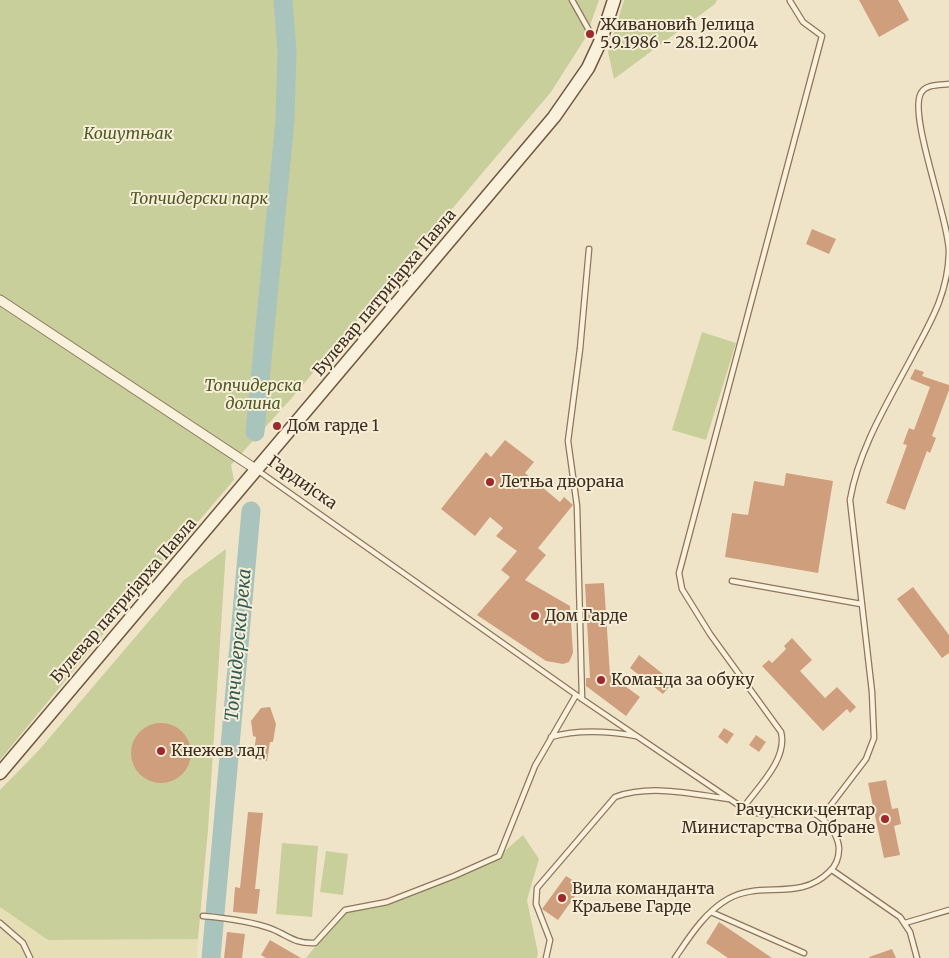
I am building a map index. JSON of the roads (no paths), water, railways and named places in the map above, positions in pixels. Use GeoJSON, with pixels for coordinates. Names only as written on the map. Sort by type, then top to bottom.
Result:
{"type":"FeatureCollection","features":[{"type":"Feature","properties":{"kind":"main road","name":"Булевар патријарха Павла"},"geometry":{"type":"LineString","coordinates":[[0,773],[554,117],[584,76],[601,40],[614,0]]}},
{"type":"Feature","properties":{"kind":"street","name":"Гардијска"},"geometry":{"type":"LineString","coordinates":[[0,300],[257,470]]}},
{"type":"Feature","properties":{"kind":"lane"},"geometry":{"type":"LineString","coordinates":[[572,0],[592,34],[601,40]]}},
{"type":"Feature","properties":{"kind":"lane"},"geometry":{"type":"LineString","coordinates":[[743,808],[780,756],[781,732],[710,634],[682,589],[679,573],[822,36],[803,22],[790,1]]}},
{"type":"Feature","properties":{"kind":"lane"},"geometry":{"type":"LineString","coordinates":[[675,958],[695,930],[711,912],[730,898],[740,894],[804,888],[813,884],[832,870],[838,859],[839,847],[835,834],[821,818],[866,759],[873,745],[872,692],[850,500],[854,480],[870,440],[938,307],[947,275],[948,238],[925,145],[918,102],[923,90],[949,84]]}},
{"type":"Feature","properties":{"kind":"lane"},"geometry":{"type":"LineString","coordinates":[[582,699],[577,506],[568,441],[580,348],[589,249]]}},
{"type":"Feature","properties":{"kind":"lane","name":"Гардијска"},"geometry":{"type":"LineString","coordinates":[[257,470],[576,695],[743,808],[757,815],[803,811],[814,813],[821,818]]}},
{"type":"Feature","properties":{"kind":"lane"},"geometry":{"type":"LineString","coordinates":[[732,582],[861,604]]}},
{"type":"Feature","properties":{"kind":"lane"},"geometry":{"type":"LineString","coordinates":[[203,916],[223,918],[271,929],[300,943],[315,943],[345,910],[387,902],[499,856],[536,766],[576,695]]}},
{"type":"Feature","properties":{"kind":"lane"},"geometry":{"type":"LineString","coordinates":[[551,737],[583,732],[610,732],[638,736]]}},
{"type":"Feature","properties":{"kind":"lane"},"geometry":{"type":"LineString","coordinates":[[546,958],[550,940],[536,904],[537,888],[615,797],[629,792],[650,789],[730,799]]}},
{"type":"Feature","properties":{"kind":"lane"},"geometry":{"type":"LineString","coordinates":[[832,870],[895,912],[905,923],[917,958]]}},
{"type":"Feature","properties":{"kind":"lane"},"geometry":{"type":"LineString","coordinates":[[905,923],[949,910]]}},
{"type":"Feature","properties":{"kind":"lane"},"geometry":{"type":"LineString","coordinates":[[711,912],[804,953]]}},
{"type":"Feature","properties":{"kind":"lane"},"geometry":{"type":"LineString","coordinates":[[0,923],[23,944],[30,958]]}},
{"type":"Feature","properties":{"kind":"waterway","name":"Топчидерска река"},"geometry":{"type":"LineString","coordinates":[[255,432],[285,120],[287,52],[283,0]]}},
{"type":"Feature","properties":{"kind":"waterway","name":"Топчидерска река"},"geometry":{"type":"LineString","coordinates":[[211,958],[251,511]]}},
{"type":"Feature","properties":{"kind":"place","name":"Живановић Јелица 5.9.1986 - 28.12.2004"},"geometry":{"type":"Point","coordinates":[590,34]}},
{"type":"Feature","properties":{"kind":"place","name":"Дом гарде 1"},"geometry":{"type":"Point","coordinates":[277,426]}},
{"type":"Feature","properties":{"kind":"place","name":"Летња дворана"},"geometry":{"type":"Point","coordinates":[490,482]}},
{"type":"Feature","properties":{"kind":"place","name":"Дом Гарде"},"geometry":{"type":"Point","coordinates":[535,616]}},
{"type":"Feature","properties":{"kind":"place","name":"Команда за обуку"},"geometry":{"type":"Point","coordinates":[601,680]}},
{"type":"Feature","properties":{"kind":"place","name":"Кнежев лад"},"geometry":{"type":"Point","coordinates":[161,751]}},
{"type":"Feature","properties":{"kind":"place","name":"Рачунски центар Министарства Одбране"},"geometry":{"type":"Point","coordinates":[885,819]}},
{"type":"Feature","properties":{"kind":"place","name":"Вила команданта Краљеве Гарде"},"geometry":{"type":"Point","coordinates":[562,898]}},
{"type":"Feature","properties":{"kind":"park label","name":"Кошутњак"},"geometry":{"type":"Point","coordinates":[128,134]}},
{"type":"Feature","properties":{"kind":"park label","name":"Топчидерски парк"},"geometry":{"type":"Point","coordinates":[199,199]}},
{"type":"Feature","properties":{"kind":"park label","name":"Топчидерска долина"},"geometry":{"type":"Point","coordinates":[253,395]}}]}
